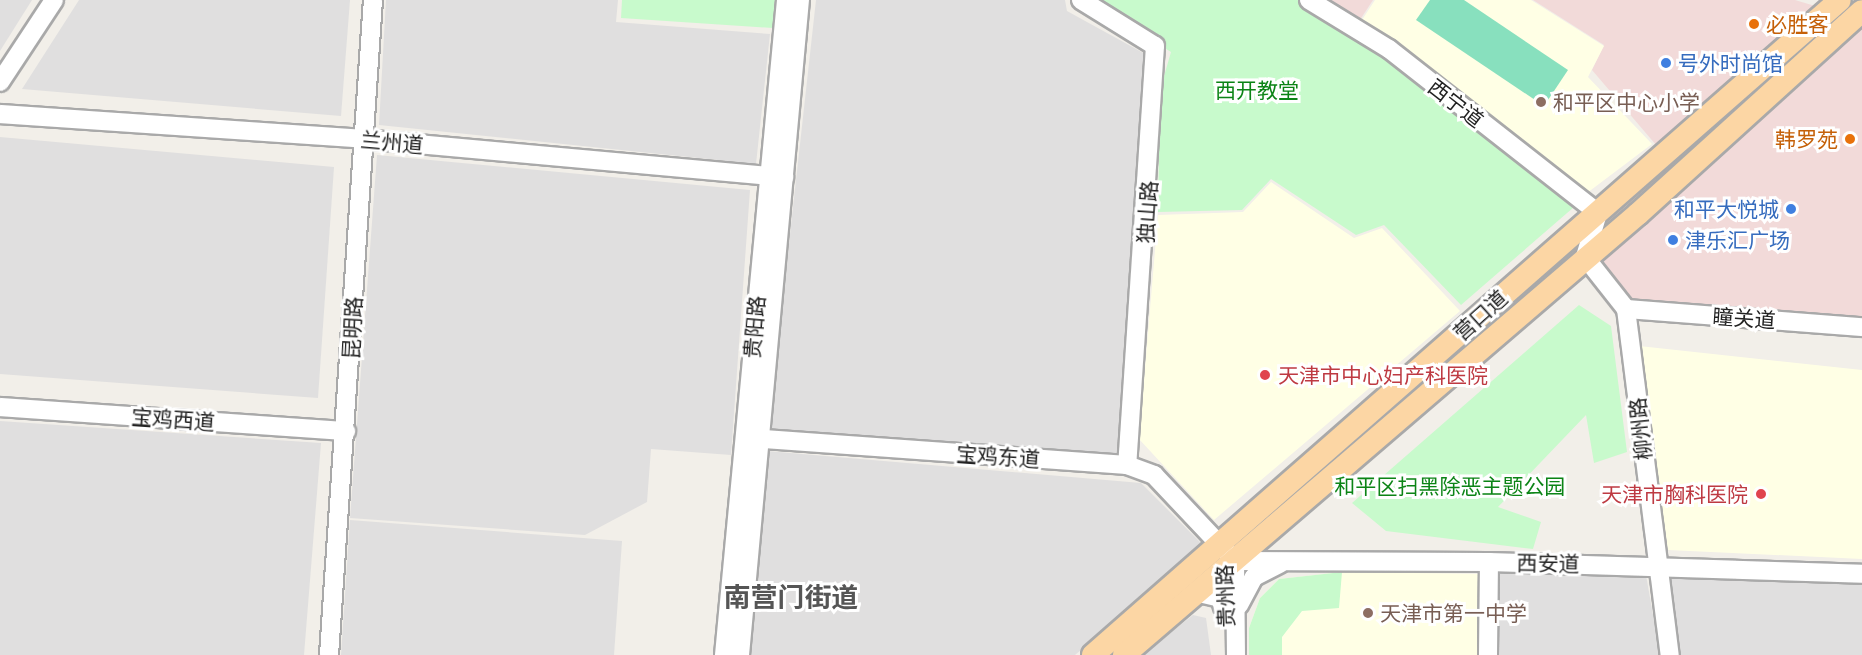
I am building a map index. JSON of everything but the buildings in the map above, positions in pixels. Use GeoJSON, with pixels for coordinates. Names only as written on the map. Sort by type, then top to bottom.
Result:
{"type":"FeatureCollection","features":[{"type":"Feature","properties":{"kind":"main road","name":"营口道"},"geometry":{"type":"LineString","coordinates":[[1124,655],[1199,593],[1227,558],[1598,213],[1840,0]]}},
{"type":"Feature","properties":{"kind":"main road","name":"营口道"},"geometry":{"type":"LineString","coordinates":[[1093,655],[1227,558],[1585,257],[1862,11]]}},
{"type":"Feature","properties":{"kind":"street"},"geometry":{"type":"LineString","coordinates":[[0,82],[54,0]]}},
{"type":"Feature","properties":{"kind":"street","name":"昆明路"},"geometry":{"type":"LineString","coordinates":[[329,655],[346,431],[373,0]]}},
{"type":"Feature","properties":{"kind":"street","name":"贵阳路"},"geometry":{"type":"LineString","coordinates":[[740,655],[752,438],[776,176],[786,0]]}},
{"type":"Feature","properties":{"kind":"street","name":"贵阳路"},"geometry":{"type":"LineString","coordinates":[[776,176],[800,0]]}},
{"type":"Feature","properties":{"kind":"street","name":"独山路"},"geometry":{"type":"LineString","coordinates":[[1081,0],[1155,46],[1127,465]]}},
{"type":"Feature","properties":{"kind":"street","name":"西宁道"},"geometry":{"type":"LineString","coordinates":[[1310,0],[1389,49],[1598,213]]}},
{"type":"Feature","properties":{"kind":"street","name":"兰州道"},"geometry":{"type":"LineString","coordinates":[[0,114],[363,139],[776,176]]}},
{"type":"Feature","properties":{"kind":"street"},"geometry":{"type":"LineString","coordinates":[[1598,213],[1585,257],[1626,309]]}},
{"type":"Feature","properties":{"kind":"street","name":"瞳关道"},"geometry":{"type":"LineString","coordinates":[[1626,309],[1862,327]]}},
{"type":"Feature","properties":{"kind":"street","name":"柳州路"},"geometry":{"type":"LineString","coordinates":[[1626,309],[1655,566],[1670,655]]}},
{"type":"Feature","properties":{"kind":"street","name":"宝鸡西道"},"geometry":{"type":"LineString","coordinates":[[0,407],[346,431]]}},
{"type":"Feature","properties":{"kind":"street","name":"贵阳路"},"geometry":{"type":"LineString","coordinates":[[724,655],[752,438]]}},
{"type":"Feature","properties":{"kind":"street","name":"宝鸡东道"},"geometry":{"type":"LineString","coordinates":[[752,438],[1127,465],[1154,475],[1227,558]]}},
{"type":"Feature","properties":{"kind":"street","name":"西安道"},"geometry":{"type":"LineString","coordinates":[[1227,558],[1287,561],[1655,566],[1862,574]]}},
{"type":"Feature","properties":{"kind":"street","name":"贵州路"},"geometry":{"type":"LineString","coordinates":[[1227,558],[1236,655]]}},
{"type":"Feature","properties":{"kind":"street"},"geometry":{"type":"LineString","coordinates":[[1199,593],[1220,598],[1231,616],[1254,577],[1287,561]]}},
{"type":"Feature","properties":{"kind":"street"},"geometry":{"type":"LineString","coordinates":[[1488,655],[1489,562]]}},
{"type":"Feature","properties":{"kind":"street","name":"贵州路"},"geometry":{"type":"LineString","coordinates":[[1226,655],[1231,616]]}},
{"type":"Feature","properties":{"kind":"shaded area"},"geometry":{"type":"Polygon","coordinates":[[[0,0],[32,0],[0,51],[0,0]]]}},
{"type":"Feature","properties":{"kind":"shaded area"},"geometry":{"type":"Polygon","coordinates":[[[79,0],[350,0],[341,116],[22,89],[79,0]]]}},
{"type":"Feature","properties":{"kind":"shaded area"},"geometry":{"type":"Polygon","coordinates":[[[386,0],[618,0],[616,22],[770,34],[756,164],[379,125],[386,0]]]}},
{"type":"Feature","properties":{"kind":"shaded area"},"geometry":{"type":"Polygon","coordinates":[[[816,0],[1065,0],[1067,11],[1147,55],[1120,456],[768,432],[816,0]]]}},
{"type":"Feature","properties":{"kind":"shaded area"},"geometry":{"type":"Polygon","coordinates":[[[1323,0],[1373,0],[1358,23],[1323,0]]]}},
{"type":"Feature","properties":{"kind":"shaded area","name":"和平区中心小学"},"geometry":{"type":"Polygon","coordinates":[[[1375,0],[1531,0],[1604,46],[1588,77],[1652,144],[1587,193],[1360,23],[1375,0]]]}},
{"type":"Feature","properties":{"kind":"shaded area"},"geometry":{"type":"Polygon","coordinates":[[[1533,0],[1795,0],[1862,20],[1862,328],[1630,312],[1575,241],[1668,159],[1592,70],[1604,45],[1533,0]]]}},
{"type":"Feature","properties":{"kind":"shaded area"},"geometry":{"type":"Polygon","coordinates":[[[0,137],[334,167],[318,398],[0,374],[0,137]]]}},
{"type":"Feature","properties":{"kind":"shaded area"},"geometry":{"type":"Polygon","coordinates":[[[377,155],[750,190],[731,455],[651,449],[647,502],[585,535],[350,518],[377,155]]]}},
{"type":"Feature","properties":{"kind":"shaded area","name":"天津市中心妇产科医院"},"geometry":{"type":"Polygon","coordinates":[[[1271,182],[1354,238],[1382,228],[1460,311],[1214,520],[1139,439],[1158,215],[1243,212],[1271,182]]]}},
{"type":"Feature","properties":{"kind":"shaded area","name":"天津市胸科医院"},"geometry":{"type":"Polygon","coordinates":[[[1639,346],[1862,370],[1862,559],[1668,550],[1639,346]]]}},
{"type":"Feature","properties":{"kind":"shaded area"},"geometry":{"type":"Polygon","coordinates":[[[0,421],[321,443],[304,655],[0,655],[0,421]]]}},
{"type":"Feature","properties":{"kind":"shaded area"},"geometry":{"type":"Polygon","coordinates":[[[767,451],[1141,483],[1204,546],[1075,655],[750,655],[767,451]]]}},
{"type":"Feature","properties":{"kind":"shaded area"},"geometry":{"type":"Polygon","coordinates":[[[350,520],[622,541],[614,655],[341,655],[350,520]]]}},
{"type":"Feature","properties":{"kind":"shaded area","name":"天津市第一中学"},"geometry":{"type":"Polygon","coordinates":[[[1342,572],[1482,574],[1482,655],[1249,655],[1249,628],[1260,598],[1279,579],[1342,572]]]}},
{"type":"Feature","properties":{"kind":"shaded area"},"geometry":{"type":"Polygon","coordinates":[[[1495,572],[1646,575],[1660,655],[1494,655],[1495,572]]]}},
{"type":"Feature","properties":{"kind":"shaded area"},"geometry":{"type":"Polygon","coordinates":[[[1665,575],[1862,583],[1862,655],[1677,655],[1665,575]]]}},
{"type":"Feature","properties":{"kind":"shaded area"},"geometry":{"type":"Polygon","coordinates":[[[1193,615],[1206,618],[1211,655],[1142,655],[1193,615]]]}},
{"type":"Feature","properties":{"kind":"green space"},"geometry":{"type":"Polygon","coordinates":[[[622,0],[775,0],[773,28],[621,18],[622,0]]]}},
{"type":"Feature","properties":{"kind":"green space","name":"西开教堂"},"geometry":{"type":"Polygon","coordinates":[[[1087,0],[1301,0],[1385,52],[1574,207],[1461,305],[1384,225],[1356,235],[1271,179],[1242,210],[1158,212],[1160,90],[1171,52],[1087,0]]]}},
{"type":"Feature","properties":{"kind":"green space"},"geometry":{"type":"Polygon","coordinates":[[[1430,0],[1464,0],[1568,70],[1544,106],[1416,20],[1430,0]]]}},
{"type":"Feature","properties":{"kind":"green space","name":"和平区扫黑除恶主题公园"},"geometry":{"type":"Polygon","coordinates":[[[1579,305],[1611,326],[1627,452],[1594,463],[1586,415],[1498,507],[1541,522],[1533,549],[1386,531],[1352,503],[1579,305]]]}},
{"type":"Feature","properties":{"kind":"green space"},"geometry":{"type":"Polygon","coordinates":[[[1342,572],[1339,608],[1302,611],[1282,637],[1282,655],[1249,655],[1249,628],[1260,598],[1279,579],[1342,572]]]}},
{"type":"Feature","properties":{"kind":"place","name":"必胜客"},"geometry":{"type":"Point","coordinates":[1754,24]}},
{"type":"Feature","properties":{"kind":"place","name":"号外时尚馆"},"geometry":{"type":"Point","coordinates":[1666,63]}},
{"type":"Feature","properties":{"kind":"place","name":"和平区中心小学"},"geometry":{"type":"Point","coordinates":[1541,102]}},
{"type":"Feature","properties":{"kind":"place","name":"韩罗苑"},"geometry":{"type":"Point","coordinates":[1850,139]}},
{"type":"Feature","properties":{"kind":"place","name":"和平大悦城"},"geometry":{"type":"Point","coordinates":[1791,209]}},
{"type":"Feature","properties":{"kind":"place","name":"津乐汇广场"},"geometry":{"type":"Point","coordinates":[1673,240]}},
{"type":"Feature","properties":{"kind":"place","name":"天津市中心妇产科医院"},"geometry":{"type":"Point","coordinates":[1265,375]}},
{"type":"Feature","properties":{"kind":"place","name":"天津市胸科医院"},"geometry":{"type":"Point","coordinates":[1761,494]}},
{"type":"Feature","properties":{"kind":"place","name":"天津市第一中学"},"geometry":{"type":"Point","coordinates":[1368,613]}},
{"type":"Feature","properties":{"kind":"district","name":"南营门街道"},"geometry":{"type":"Point","coordinates":[791,598]}}]}
